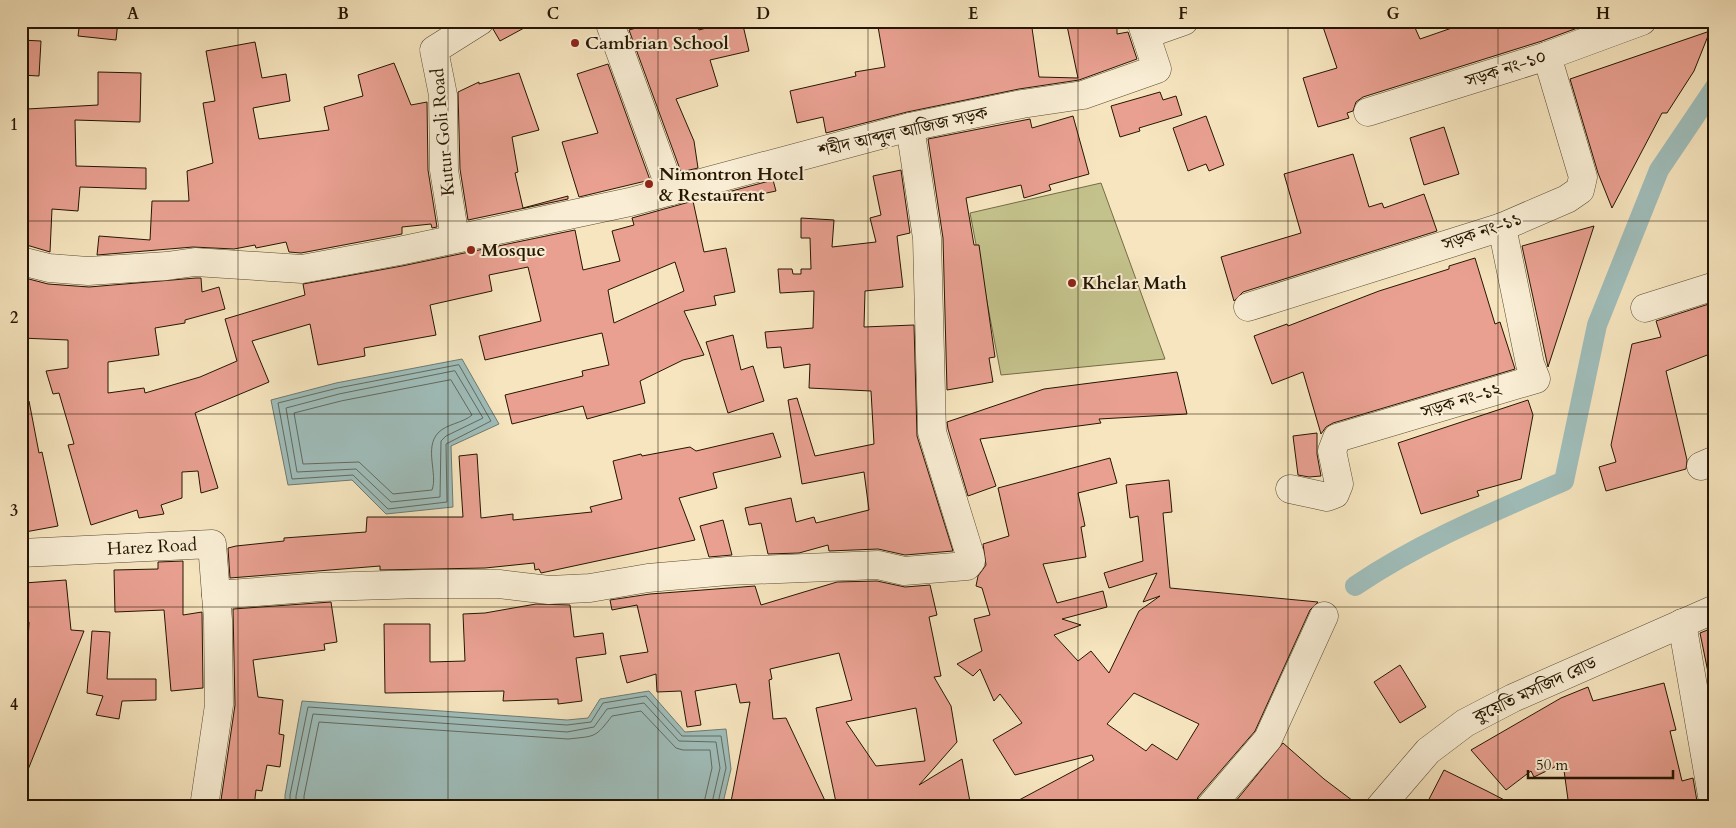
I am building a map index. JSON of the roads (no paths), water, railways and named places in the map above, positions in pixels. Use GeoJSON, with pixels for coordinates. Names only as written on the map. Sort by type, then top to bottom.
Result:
{"type":"FeatureCollection","features":[{"type":"Feature","properties":{"kind":"street","name":"Kutur Goli Road"},"geometry":{"type":"LineString","coordinates":[[455,238],[444,170],[443,95],[434,50],[480,21]]}},
{"type":"Feature","properties":{"kind":"street"},"geometry":{"type":"LineString","coordinates":[[609,21],[671,191]]}},
{"type":"Feature","properties":{"kind":"street"},"geometry":{"type":"LineString","coordinates":[[1144,27],[1184,21]]}},
{"type":"Feature","properties":{"kind":"street","name":"সড়ক নং-১০"},"geometry":{"type":"LineString","coordinates":[[1368,112],[1547,56],[1642,21]]}},
{"type":"Feature","properties":{"kind":"street","name":"শহীদ আব্দুল আজিজ সড়ক"},"geometry":{"type":"LineString","coordinates":[[21,261],[48,268],[88,272],[195,262],[302,269],[455,238],[671,191],[910,127],[1022,104],[1083,95],[1157,69],[1144,27]]}},
{"type":"Feature","properties":{"kind":"street","name":"সড়ক নং-১১"},"geometry":{"type":"LineString","coordinates":[[1248,308],[1502,227],[1567,199],[1580,190],[1583,177],[1547,56]]}},
{"type":"Feature","properties":{"kind":"street"},"geometry":{"type":"LineString","coordinates":[[216,595],[322,587],[422,584],[499,584],[549,590],[590,588],[648,578],[728,571],[878,565],[904,571],[967,566],[971,561],[970,555],[932,432],[928,238],[910,127]]}},
{"type":"Feature","properties":{"kind":"street","name":"সড়ক নং-১২"},"geometry":{"type":"LineString","coordinates":[[1290,489],[1327,498],[1335,494],[1339,484],[1332,451],[1337,438],[1536,378],[1530,364],[1502,227]]}},
{"type":"Feature","properties":{"kind":"street"},"geometry":{"type":"LineString","coordinates":[[1645,308],[1715,286]]}},
{"type":"Feature","properties":{"kind":"street","name":"Harez Road"},"geometry":{"type":"LineString","coordinates":[[21,553],[212,544],[216,595],[219,705],[204,807]]}},
{"type":"Feature","properties":{"kind":"street","name":"কুয়েতি মসজিদ রোড"},"geometry":{"type":"LineString","coordinates":[[1380,807],[1428,751],[1465,723],[1513,698],[1715,609]]}},
{"type":"Feature","properties":{"kind":"street"},"geometry":{"type":"LineString","coordinates":[[1210,807],[1268,740],[1324,616]]}},
{"type":"Feature","properties":{"kind":"street"},"geometry":{"type":"LineString","coordinates":[[1682,623],[1714,807]]}},
{"type":"Feature","properties":{"kind":"water"},"geometry":{"type":"Polygon","coordinates":[[[462,359],[499,424],[451,446],[453,507],[386,514],[352,480],[288,485],[271,400],[336,383],[462,359]]]}},
{"type":"Feature","properties":{"kind":"water"},"geometry":{"type":"Polygon","coordinates":[[[649,691],[685,732],[726,729],[731,769],[722,807],[285,807],[285,795],[302,701],[567,720],[588,718],[600,699],[649,691]]]}},
{"type":"Feature","properties":{"kind":"waterway"},"geometry":{"type":"LineString","coordinates":[[1355,586],[1405,555],[1484,516],[1564,481],[1597,325],[1659,170],[1715,87]]}},
{"type":"Feature","properties":{"kind":"place","name":"Cambrian School"},"geometry":{"type":"Point","coordinates":[575,43]}},
{"type":"Feature","properties":{"kind":"place","name":"Nimontron Hotel & Restaurent"},"geometry":{"type":"Point","coordinates":[649,184]}},
{"type":"Feature","properties":{"kind":"place","name":"Mosque"},"geometry":{"type":"Point","coordinates":[471,250]}},
{"type":"Feature","properties":{"kind":"place","name":"Khelar Math"},"geometry":{"type":"Point","coordinates":[1072,283]}}]}
